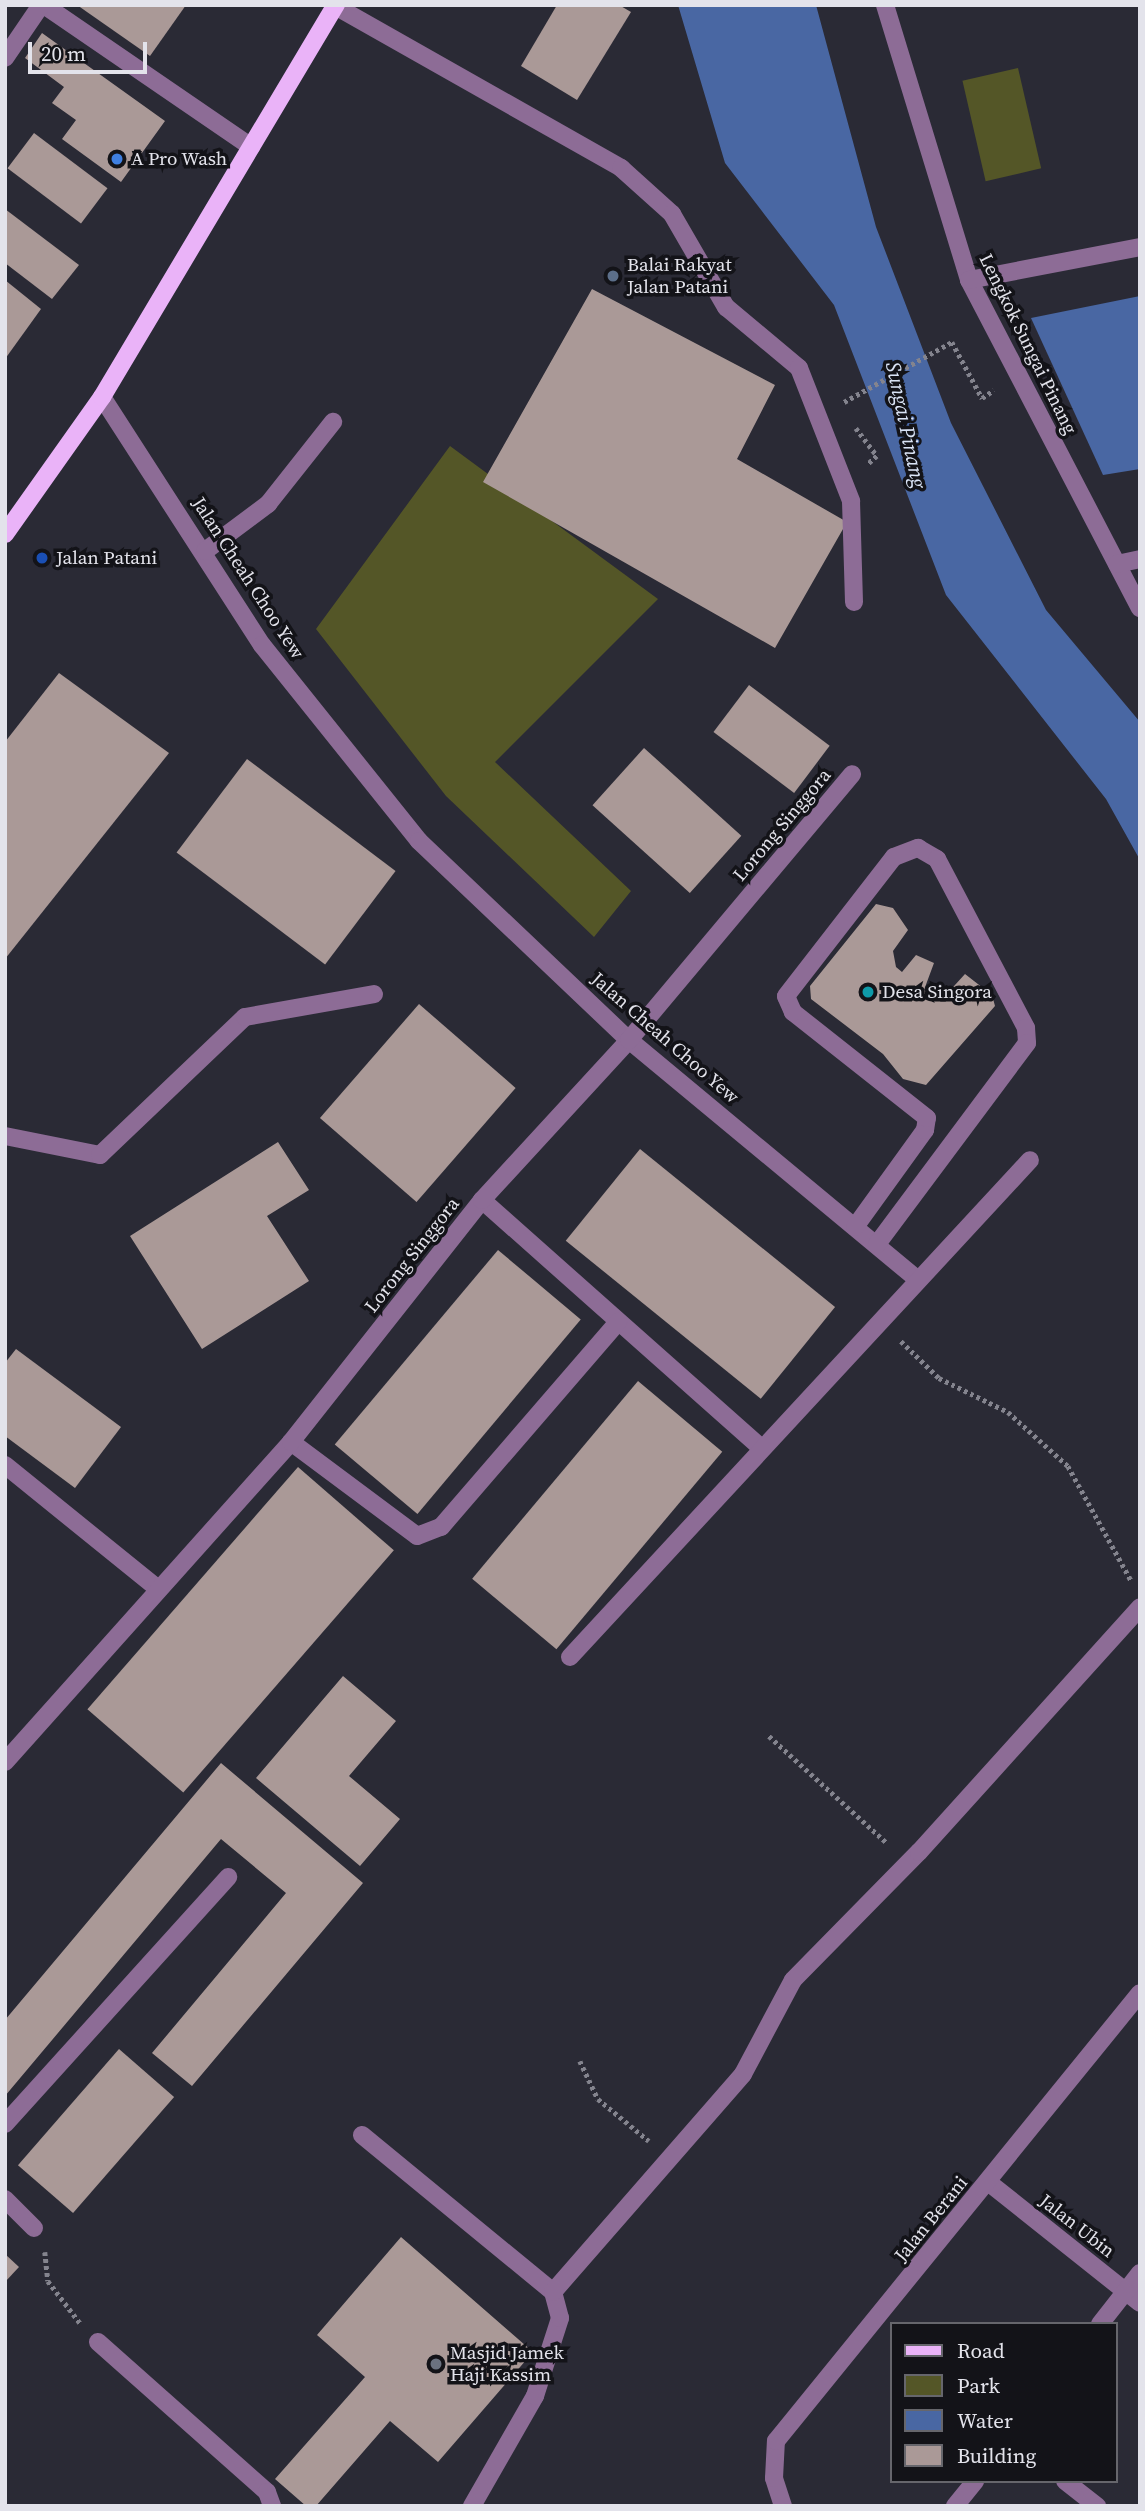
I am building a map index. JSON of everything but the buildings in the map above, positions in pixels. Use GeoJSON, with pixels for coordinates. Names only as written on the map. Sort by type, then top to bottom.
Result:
{"type":"FeatureCollection","features":[{"type":"Feature","properties":{"kind":"main road"},"geometry":{"type":"LineString","coordinates":[[5,534],[102,397],[335,6]]}},
{"type":"Feature","properties":{"kind":"street"},"geometry":{"type":"LineString","coordinates":[[5,58],[43,5],[251,147]]}},
{"type":"Feature","properties":{"kind":"street","name":"Lengkok Sungai Pinang"},"geometry":{"type":"LineString","coordinates":[[885,5],[969,280],[1140,608]]}},
{"type":"Feature","properties":{"kind":"street"},"geometry":{"type":"LineString","coordinates":[[335,6],[621,168],[672,214],[726,307],[799,368],[851,501],[854,602]]}},
{"type":"Feature","properties":{"kind":"street"},"geometry":{"type":"LineString","coordinates":[[969,280],[1140,247]]}},
{"type":"Feature","properties":{"kind":"street","name":"Jalan Cheah Choo Yew"},"geometry":{"type":"LineString","coordinates":[[102,397],[205,551],[262,645],[419,841],[629,1040],[917,1279]]}},
{"type":"Feature","properties":{"kind":"street"},"geometry":{"type":"LineString","coordinates":[[205,551],[268,504],[333,422]]}},
{"type":"Feature","properties":{"kind":"street"},"geometry":{"type":"LineString","coordinates":[[1116,564],[1140,559]]}},
{"type":"Feature","properties":{"kind":"street","name":"Lorong Singgora"},"geometry":{"type":"LineString","coordinates":[[5,1762],[291,1442],[482,1200],[629,1040],[852,774]]}},
{"type":"Feature","properties":{"kind":"street"},"geometry":{"type":"LineString","coordinates":[[855,1227],[925,1130],[927,1118],[793,1012],[786,996],[894,857],[918,848],[937,859],[1027,1028],[1027,1043],[877,1244]]}},
{"type":"Feature","properties":{"kind":"street"},"geometry":{"type":"LineString","coordinates":[[5,1136],[100,1155],[244,1017],[374,994]]}},
{"type":"Feature","properties":{"kind":"street"},"geometry":{"type":"LineString","coordinates":[[570,1657],[759,1446],[1030,1160]]}},
{"type":"Feature","properties":{"kind":"street"},"geometry":{"type":"LineString","coordinates":[[482,1200],[759,1446]]}},
{"type":"Feature","properties":{"kind":"street"},"geometry":{"type":"LineString","coordinates":[[291,1442],[417,1536],[441,1527],[618,1322]]}},
{"type":"Feature","properties":{"kind":"street"},"geometry":{"type":"LineString","coordinates":[[5,1465],[158,1588]]}},
{"type":"Feature","properties":{"kind":"street"},"geometry":{"type":"LineString","coordinates":[[553,2292],[743,2074],[793,1980],[909,1861],[1140,1607]]}},
{"type":"Feature","properties":{"kind":"street"},"geometry":{"type":"LineString","coordinates":[[5,2124],[228,1877]]}},
{"type":"Feature","properties":{"kind":"street","name":"Jalan Berani"},"geometry":{"type":"LineString","coordinates":[[783,2506],[774,2479],[776,2441],[1140,1993]]}},
{"type":"Feature","properties":{"kind":"street"},"geometry":{"type":"LineString","coordinates":[[362,2135],[553,2292],[560,2318],[535,2396],[472,2506]]}},
{"type":"Feature","properties":{"kind":"street","name":"Jalan Ubin"},"geometry":{"type":"LineString","coordinates":[[988,2182],[1140,2302]]}},
{"type":"Feature","properties":{"kind":"street"},"geometry":{"type":"LineString","coordinates":[[5,2199],[34,2228]]}},
{"type":"Feature","properties":{"kind":"street"},"geometry":{"type":"LineString","coordinates":[[1102,2322],[1140,2273]]}},
{"type":"Feature","properties":{"kind":"street"},"geometry":{"type":"LineString","coordinates":[[98,2342],[267,2492],[272,2506]]}},
{"type":"Feature","properties":{"kind":"street"},"geometry":{"type":"LineString","coordinates":[[955,2506],[973,2483]]}},
{"type":"Feature","properties":{"kind":"street"},"geometry":{"type":"LineString","coordinates":[[1068,2483],[1097,2506]]}},
{"type":"Feature","properties":{"kind":"path"},"geometry":{"type":"LineString","coordinates":[[837,405],[952,342],[982,398]]}},
{"type":"Feature","properties":{"kind":"path"},"geometry":{"type":"LineString","coordinates":[[878,1320],[939,1378],[1008,1412],[1068,1466],[1134,1585]]}},
{"type":"Feature","properties":{"kind":"path"},"geometry":{"type":"LineString","coordinates":[[769,1736],[909,1861]]}},
{"type":"Feature","properties":{"kind":"path"},"geometry":{"type":"LineString","coordinates":[[580,2061],[598,2099],[668,2158]]}},
{"type":"Feature","properties":{"kind":"path"},"geometry":{"type":"LineString","coordinates":[[34,2228],[48,2281],[98,2342]]}},
{"type":"Feature","properties":{"kind":"green space"},"geometry":{"type":"Polygon","coordinates":[[[1018,68],[1041,168],[986,181],[962,81],[1018,68]]]}},
{"type":"Feature","properties":{"kind":"green space"},"geometry":{"type":"Polygon","coordinates":[[[450,446],[658,599],[495,762],[631,891],[594,937],[446,796],[316,629],[450,446]]]}},
{"type":"Feature","properties":{"kind":"water","name":"Sungai Pinang"},"geometry":{"type":"Polygon","coordinates":[[[678,5],[816,5],[876,227],[951,423],[1046,610],[1140,722],[1140,860],[1106,799],[946,595],[834,305],[725,163],[678,5]]]}},
{"type":"Feature","properties":{"kind":"water"},"geometry":{"type":"Polygon","coordinates":[[[1140,296],[1140,469],[1103,475],[1031,318],[1140,296]]]}},
{"type":"Feature","properties":{"kind":"place","name":"A Pro Wash"},"geometry":{"type":"Point","coordinates":[117,159]}},
{"type":"Feature","properties":{"kind":"place","name":"Balai Rakyat Jalan Patani"},"geometry":{"type":"Point","coordinates":[613,276]}},
{"type":"Feature","properties":{"kind":"place","name":"Jalan Patani"},"geometry":{"type":"Point","coordinates":[42,558]}},
{"type":"Feature","properties":{"kind":"place","name":"Desa Singora"},"geometry":{"type":"Point","coordinates":[868,992]}},
{"type":"Feature","properties":{"kind":"place","name":"Masjid Jamek Haji Kassim"},"geometry":{"type":"Point","coordinates":[436,2364]}}]}
